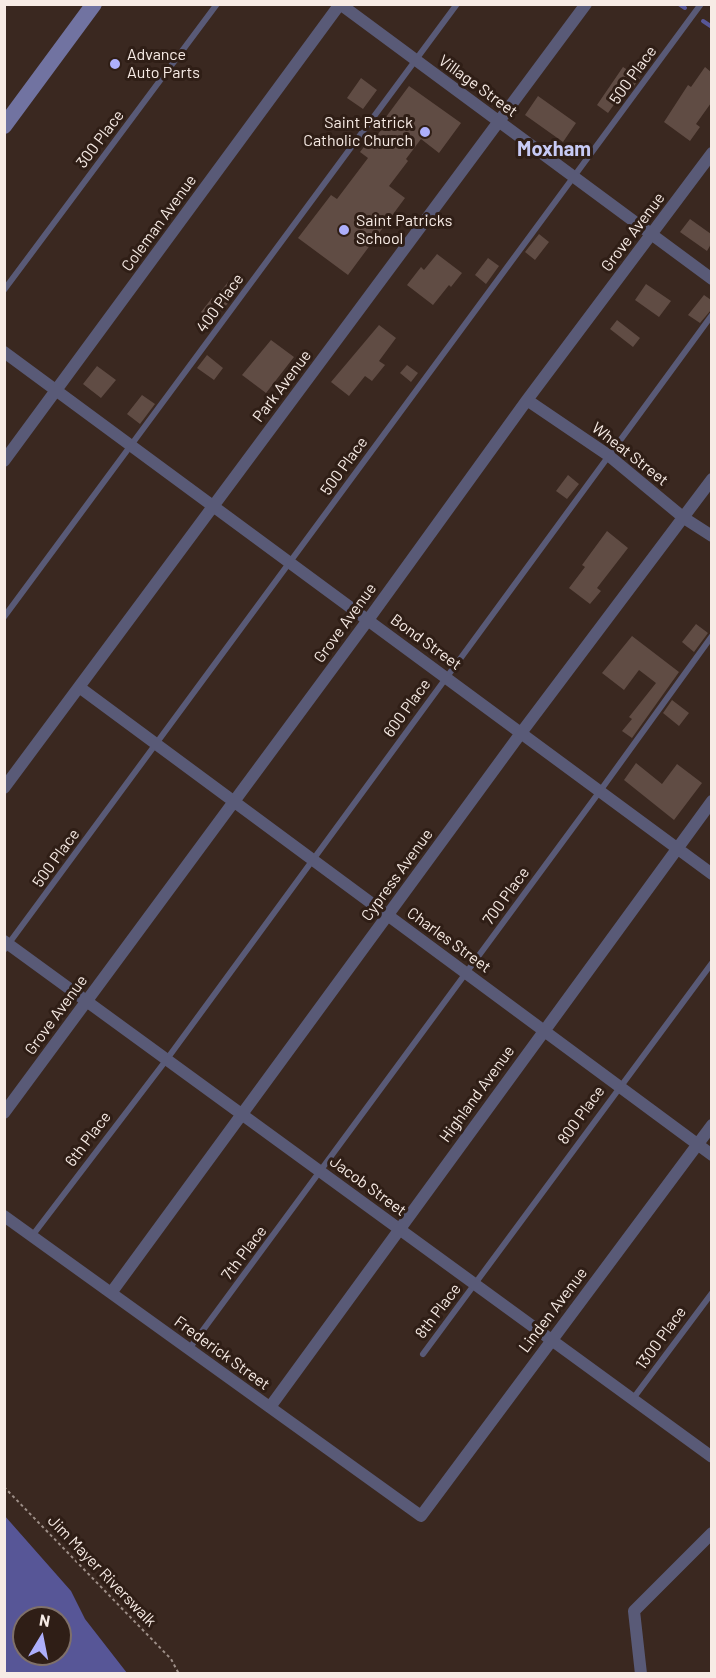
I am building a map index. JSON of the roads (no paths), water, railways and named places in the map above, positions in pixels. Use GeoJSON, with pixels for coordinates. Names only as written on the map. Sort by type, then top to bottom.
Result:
{"type":"FeatureCollection","features":[{"type":"Feature","properties":{"kind":"main road"},"geometry":{"type":"LineString","coordinates":[[4,126],[94,4]]}},
{"type":"Feature","properties":{"kind":"street","name":"Village Street"},"geometry":{"type":"LineString","coordinates":[[340,4],[711,279]]}},
{"type":"Feature","properties":{"kind":"street","name":"Coleman Avenue"},"geometry":{"type":"LineString","coordinates":[[4,461],[340,4]]}},
{"type":"Feature","properties":{"kind":"street","name":"Park Avenue"},"geometry":{"type":"LineString","coordinates":[[4,788],[586,4]]}},
{"type":"Feature","properties":{"kind":"street","name":"Grove Avenue"},"geometry":{"type":"LineString","coordinates":[[4,1113],[711,153]]}},
{"type":"Feature","properties":{"kind":"street","name":"Bond Street"},"geometry":{"type":"LineString","coordinates":[[4,352],[711,874]]}},
{"type":"Feature","properties":{"kind":"street","name":"Wheat Street"},"geometry":{"type":"LineString","coordinates":[[527,400],[608,455],[684,518],[711,536]]}},
{"type":"Feature","properties":{"kind":"street","name":"Cypress Avenue"},"geometry":{"type":"LineString","coordinates":[[111,1293],[521,733],[711,479]]}},
{"type":"Feature","properties":{"kind":"street","name":"Charles Street"},"geometry":{"type":"LineString","coordinates":[[79,687],[711,1155]]}},
{"type":"Feature","properties":{"kind":"street","name":"Highland Avenue"},"geometry":{"type":"LineString","coordinates":[[270,1407],[711,801]]}},
{"type":"Feature","properties":{"kind":"street","name":"Jacob Street"},"geometry":{"type":"LineString","coordinates":[[6,945],[87,1001],[711,1457]]}},
{"type":"Feature","properties":{"kind":"street","name":"Linden Avenue"},"geometry":{"type":"LineString","coordinates":[[421,1516],[711,1125]]}},
{"type":"Feature","properties":{"kind":"street","name":"Frederick Street"},"geometry":{"type":"LineString","coordinates":[[4,1216],[421,1516]]}},
{"type":"Feature","properties":{"kind":"street"},"geometry":{"type":"LineString","coordinates":[[641,1674],[634,1611],[711,1533]]}},
{"type":"Feature","properties":{"kind":"lane","name":"300 Place"},"geometry":{"type":"LineString","coordinates":[[4,290],[217,4]]}},
{"type":"Feature","properties":{"kind":"lane","name":"400 Place"},"geometry":{"type":"LineString","coordinates":[[4,617],[457,4]]}},
{"type":"Feature","properties":{"kind":"lane","name":"500 Place"},"geometry":{"type":"LineString","coordinates":[[6,945],[701,4]]}},
{"type":"Feature","properties":{"kind":"lane","name":"600 Place"},"geometry":{"type":"LineString","coordinates":[[166,1059],[711,315]]}},
{"type":"Feature","properties":{"kind":"lane","name":"700 Place"},"geometry":{"type":"LineString","coordinates":[[321,1172],[711,636]]}},
{"type":"Feature","properties":{"kind":"lane","name":"800 Place"},"geometry":{"type":"LineString","coordinates":[[475,1285],[711,963]]}},
{"type":"Feature","properties":{"kind":"lane","name":"6th Place"},"geometry":{"type":"LineString","coordinates":[[32,1236],[166,1059]]}},
{"type":"Feature","properties":{"kind":"lane","name":"7th Place"},"geometry":{"type":"LineString","coordinates":[[189,1349],[321,1172]]}},
{"type":"Feature","properties":{"kind":"lane","name":"8th Place"},"geometry":{"type":"LineString","coordinates":[[423,1354],[475,1285]]}},
{"type":"Feature","properties":{"kind":"lane","name":"1300 Place"},"geometry":{"type":"LineString","coordinates":[[633,1400],[711,1293]]}},
{"type":"Feature","properties":{"kind":"waterway"},"geometry":{"type":"LineString","coordinates":[[679,4],[685,8]]}},
{"type":"Feature","properties":{"kind":"waterway"},"geometry":{"type":"LineString","coordinates":[[703,21],[712,27]]}},
{"type":"Feature","properties":{"kind":"place","name":"Advance Auto Parts"},"geometry":{"type":"Point","coordinates":[115,64]}},
{"type":"Feature","properties":{"kind":"place","name":"Saint Patrick Catholic Church"},"geometry":{"type":"Point","coordinates":[425,132]}},
{"type":"Feature","properties":{"kind":"place","name":"Saint Patricks School"},"geometry":{"type":"Point","coordinates":[344,230]}},
{"type":"Feature","properties":{"kind":"district","name":"Moxham"},"geometry":{"type":"Point","coordinates":[554,149]}}]}
